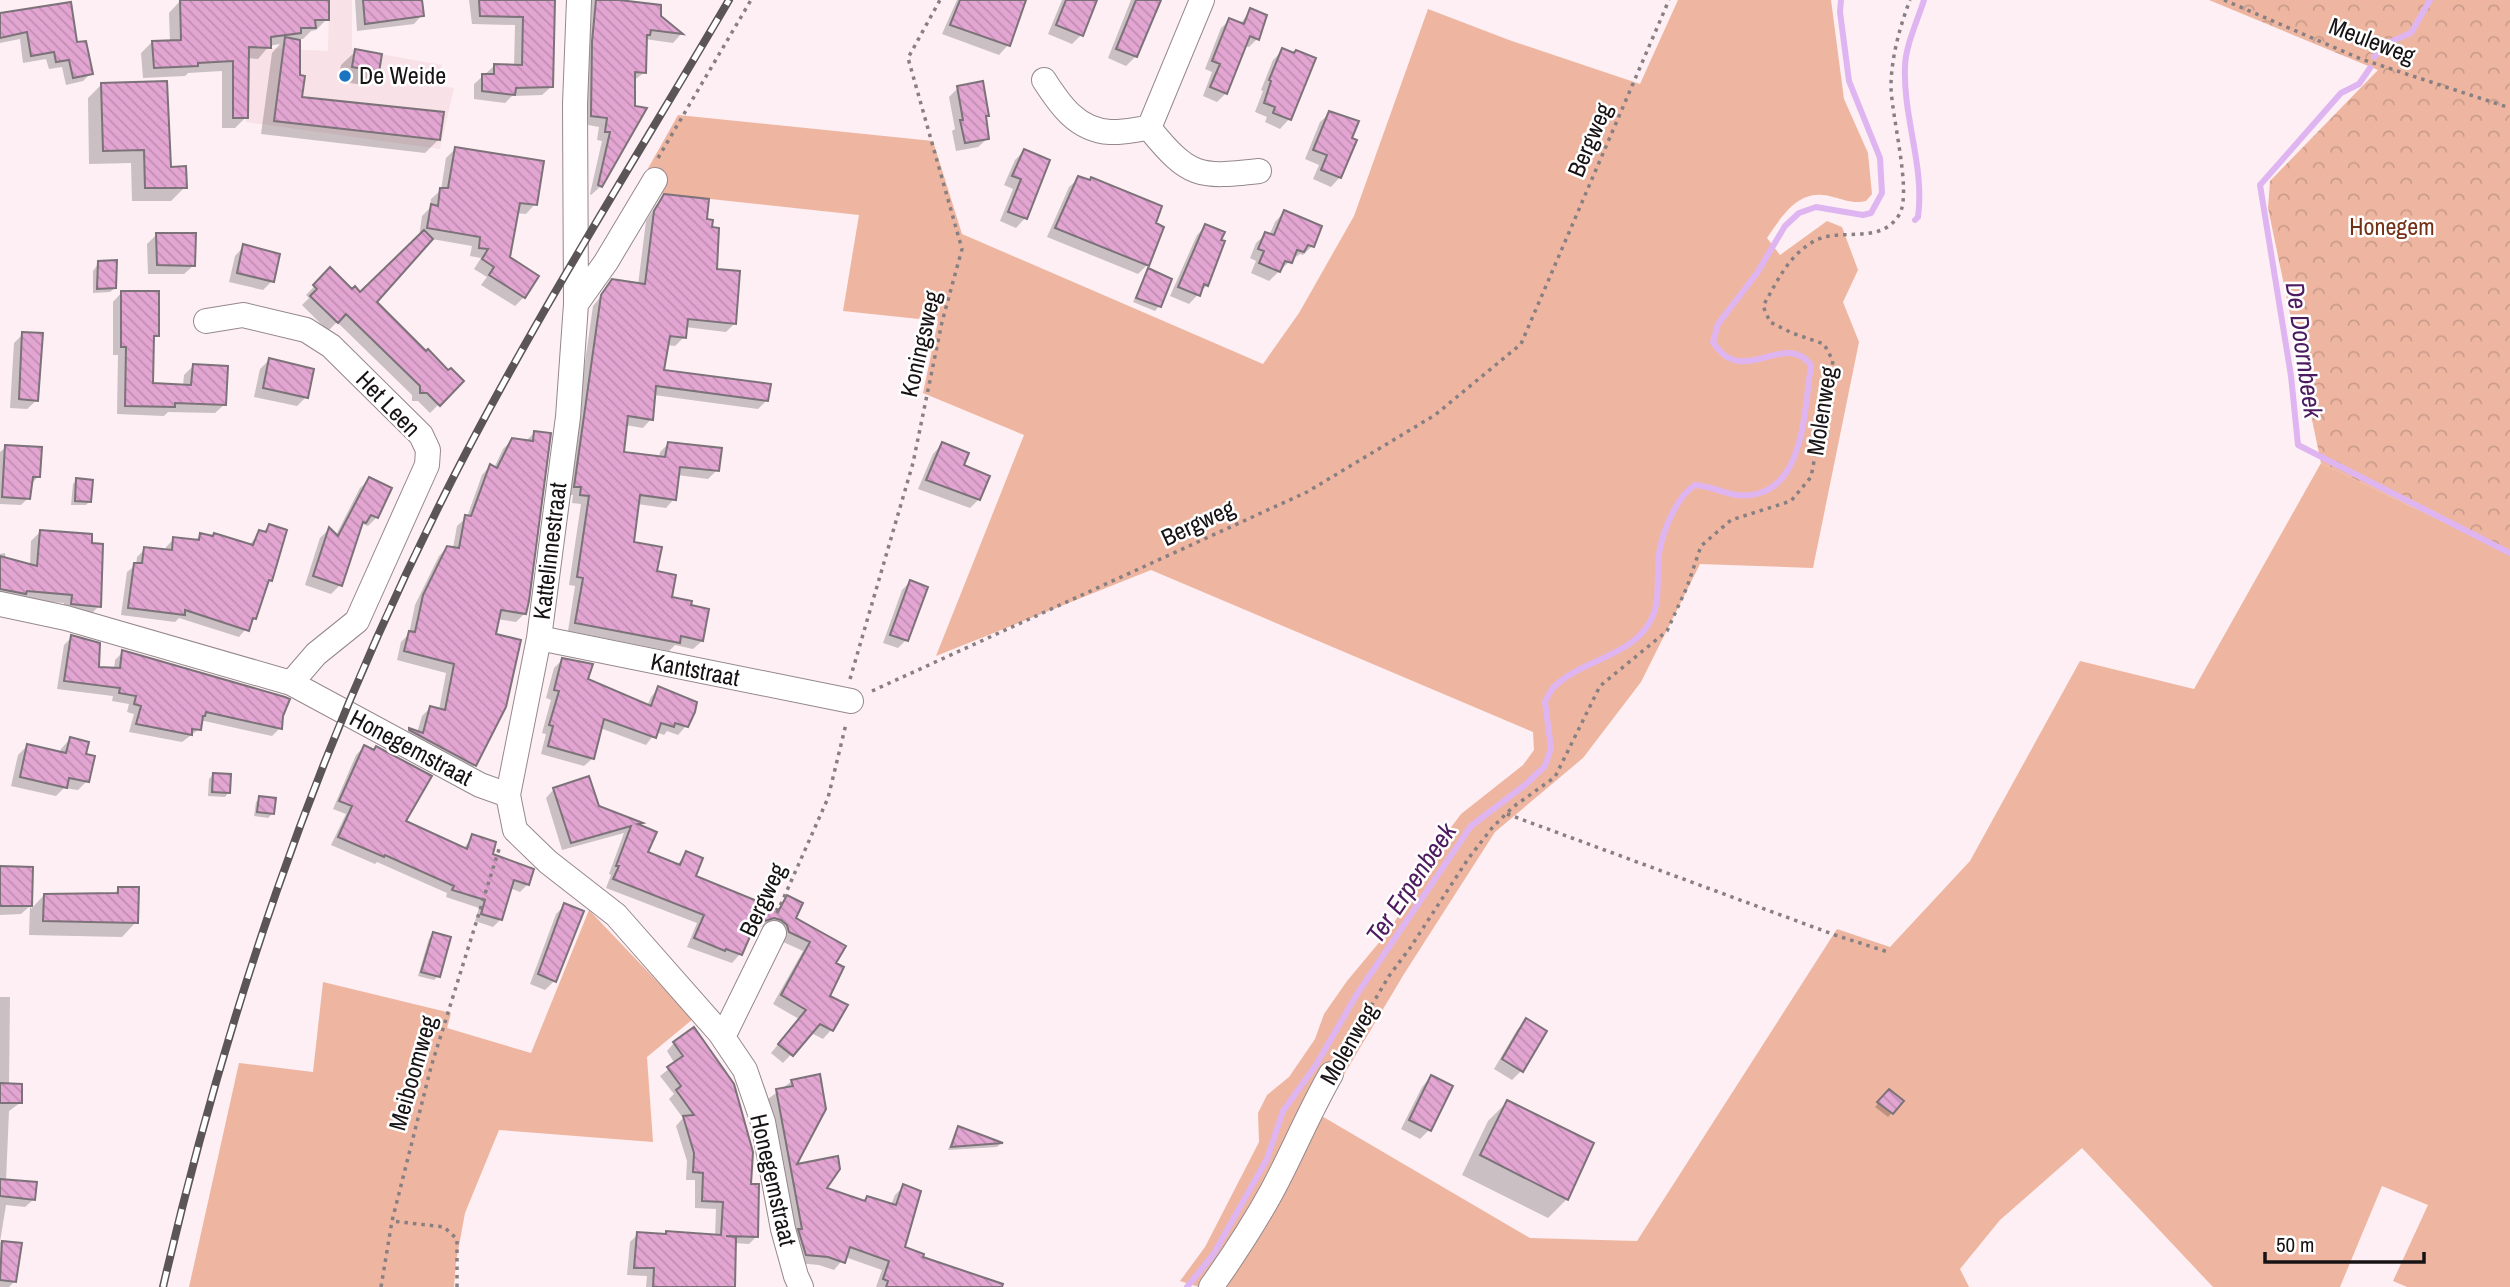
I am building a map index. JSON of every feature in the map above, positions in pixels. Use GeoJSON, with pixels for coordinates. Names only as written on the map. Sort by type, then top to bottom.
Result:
{"type":"FeatureCollection","features":[{"type":"Feature","properties":{"kind":"street","name":"Kattelinnestraat"},"geometry":{"type":"LineString","coordinates":[[508,795],[539,638],[568,417],[576,304],[575,104],[579,0]]}},
{"type":"Feature","properties":{"kind":"street"},"geometry":{"type":"LineString","coordinates":[[1149,128],[1202,0]]}},
{"type":"Feature","properties":{"kind":"street"},"geometry":{"type":"LineString","coordinates":[[1044,80],[1062,108],[1088,126],[1110,132],[1149,128]]}},
{"type":"Feature","properties":{"kind":"street"},"geometry":{"type":"LineString","coordinates":[[1149,128],[1170,153],[1197,173],[1220,175],[1259,171]]}},
{"type":"Feature","properties":{"kind":"street"},"geometry":{"type":"LineString","coordinates":[[576,304],[606,262],[655,180]]}},
{"type":"Feature","properties":{"kind":"street","name":"Het Leen"},"geometry":{"type":"LineString","coordinates":[[206,321],[243,315],[306,330],[331,346],[421,435],[428,450],[427,465],[357,621],[316,654],[291,683]]}},
{"type":"Feature","properties":{"kind":"street","name":"Honegemstraat"},"geometry":{"type":"LineString","coordinates":[[0,604],[66,618],[291,683],[480,785],[508,795]]}},
{"type":"Feature","properties":{"kind":"street","name":"Kantstraat"},"geometry":{"type":"LineString","coordinates":[[539,638],[851,701]]}},
{"type":"Feature","properties":{"kind":"street"},"geometry":{"type":"LineString","coordinates":[[508,795],[515,830]]}},
{"type":"Feature","properties":{"kind":"street","name":"Honegemstraat"},"geometry":{"type":"LineString","coordinates":[[515,830],[548,862],[616,915],[723,1037],[744,1070],[763,1122],[783,1228],[801,1287]]}},
{"type":"Feature","properties":{"kind":"street"},"geometry":{"type":"LineString","coordinates":[[723,1037],[773,928]]}},
{"type":"Feature","properties":{"kind":"street","name":"Molenweg"},"geometry":{"type":"LineString","coordinates":[[1211,1287],[1272,1191],[1313,1105],[1331,1074]]}},
{"type":"Feature","properties":{"kind":"path"},"geometry":{"type":"LineString","coordinates":[[655,180],[653,168],[751,0]]}},
{"type":"Feature","properties":{"kind":"path","name":"Koningsweg"},"geometry":{"type":"LineString","coordinates":[[851,701],[847,688],[913,463],[942,322],[962,249],[908,58],[940,0]]}},
{"type":"Feature","properties":{"kind":"path","name":"Bergweg"},"geometry":{"type":"LineString","coordinates":[[773,928],[828,798],[851,701],[1307,492],[1435,415],[1521,344],[1669,0]]}},
{"type":"Feature","properties":{"kind":"path","name":"Molenweg"},"geometry":{"type":"LineString","coordinates":[[1331,1074],[1389,976],[1468,859],[1492,828],[1513,807],[1555,777],[1600,686],[1667,631],[1687,587],[1701,546],[1731,520],[1791,501],[1811,477],[1833,361],[1824,344],[1770,322],[1763,306],[1791,258],[1814,241],[1827,237],[1875,233],[1890,227],[1901,212],[1903,175],[1891,84],[1899,29],[1910,0]]}},
{"type":"Feature","properties":{"kind":"path","name":"Meuleweg"},"geometry":{"type":"LineString","coordinates":[[2224,0],[2361,59],[2510,108]]}},
{"type":"Feature","properties":{"kind":"path"},"geometry":{"type":"LineString","coordinates":[[1507,814],[1888,952]]}},
{"type":"Feature","properties":{"kind":"path","name":"Meiboomweg"},"geometry":{"type":"LineString","coordinates":[[381,1287],[392,1221],[431,1067],[502,839],[515,830]]}},
{"type":"Feature","properties":{"kind":"path"},"geometry":{"type":"LineString","coordinates":[[392,1221],[444,1227],[452,1232],[457,1239],[457,1287]]}},
{"type":"Feature","properties":{"kind":"shaded area","name":"De Weide"},"geometry":{"type":"Polygon","coordinates":[[[329,0],[352,0],[352,49],[442,65],[439,86],[454,88],[440,149],[246,122],[248,47],[328,51],[329,0]]]}},
{"type":"Feature","properties":{"kind":"green space"},"geometry":{"type":"Polygon","coordinates":[[[1678,0],[1831,0],[1844,99],[1868,153],[1872,194],[1866,201],[1853,202],[1821,195],[1802,199],[1787,211],[1767,238],[1780,255],[1827,221],[1842,227],[1858,270],[1843,302],[1859,342],[1813,568],[1700,564],[1641,682],[1583,758],[1495,832],[1404,974],[1320,1115],[1530,1238],[1637,1241],[1837,929],[1890,947],[1970,861],[2080,661],[2194,689],[2321,463],[2510,554],[2510,1287],[2407,1287],[2393,1281],[2428,1205],[2382,1186],[2340,1287],[2213,1287],[2082,1148],[2000,1220],[1960,1269],[1969,1287],[1199,1287],[1180,1281],[1205,1247],[1259,1142],[1258,1113],[1267,1095],[1289,1077],[1315,1039],[1324,1014],[1347,981],[1387,933],[1413,894],[1432,853],[1461,814],[1523,765],[1534,750],[1533,732],[1151,570],[936,656],[1024,435],[923,393],[938,321],[843,311],[859,215],[655,193],[662,180],[646,172],[678,115],[933,141],[962,234],[1263,364],[1299,313],[1354,216],[1428,9],[1509,40],[1640,84],[1678,0]]]}},
{"type":"Feature","properties":{"kind":"green space","name":"Honegem"},"geometry":{"type":"Polygon","coordinates":[[[2209,0],[2510,0],[2510,554],[2321,463],[2268,208],[2270,181],[2378,70],[2209,0]]]}},
{"type":"Feature","properties":{"kind":"green space"},"geometry":{"type":"Polygon","coordinates":[[[589,910],[693,1019],[647,1057],[653,1142],[499,1130],[465,1213],[454,1287],[189,1287],[239,1063],[313,1072],[323,982],[451,1013],[447,1028],[531,1053],[589,910]]]}},
{"type":"Feature","properties":{"kind":"building"},"geometry":{"type":"Polygon","coordinates":[[[180,0],[329,0],[329,20],[315,20],[316,28],[301,28],[301,33],[271,37],[271,48],[249,47],[248,118],[233,118],[233,61],[154,68],[152,41],[181,40],[180,0]]]}},
{"type":"Feature","properties":{"kind":"building"},"geometry":{"type":"Polygon","coordinates":[[[363,0],[422,0],[424,16],[365,24],[363,0]]]}},
{"type":"Feature","properties":{"kind":"building"},"geometry":{"type":"Polygon","coordinates":[[[479,0],[555,0],[553,87],[516,88],[515,95],[482,91],[482,74],[494,74],[494,64],[522,65],[523,17],[480,16],[479,0]]]}},
{"type":"Feature","properties":{"kind":"building"},"geometry":{"type":"Polygon","coordinates":[[[596,0],[661,5],[661,16],[683,34],[651,30],[650,35],[647,35],[646,73],[635,72],[635,106],[647,108],[602,187],[598,185],[610,132],[605,132],[607,118],[591,116],[592,42],[596,0]]]}},
{"type":"Feature","properties":{"kind":"building"},"geometry":{"type":"Polygon","coordinates":[[[960,0],[1026,0],[1010,46],[950,25],[960,0]]]}},
{"type":"Feature","properties":{"kind":"building"},"geometry":{"type":"Polygon","coordinates":[[[1066,0],[1097,0],[1083,36],[1056,25],[1066,0]]]}},
{"type":"Feature","properties":{"kind":"building"},"geometry":{"type":"Polygon","coordinates":[[[1136,0],[1161,0],[1137,57],[1116,49],[1136,0]]]}},
{"type":"Feature","properties":{"kind":"building"},"geometry":{"type":"Polygon","coordinates":[[[71,2],[77,42],[86,41],[93,74],[73,78],[69,60],[56,62],[54,52],[31,56],[27,32],[0,38],[0,13],[71,2]]]}},
{"type":"Feature","properties":{"kind":"building"},"geometry":{"type":"Polygon","coordinates":[[[1250,8],[1267,15],[1259,40],[1250,36],[1227,94],[1210,87],[1220,64],[1212,61],[1229,18],[1244,24],[1250,8]]]}},
{"type":"Feature","properties":{"kind":"building"},"geometry":{"type":"Polygon","coordinates":[[[285,37],[300,40],[300,75],[305,76],[302,97],[444,112],[440,140],[274,121],[285,37]]]}},
{"type":"Feature","properties":{"kind":"building"},"geometry":{"type":"Polygon","coordinates":[[[1282,48],[1316,58],[1291,120],[1273,113],[1275,107],[1264,103],[1271,81],[1269,80],[1282,48]]]}},
{"type":"Feature","properties":{"kind":"building"},"geometry":{"type":"Polygon","coordinates":[[[355,49],[382,54],[379,72],[352,67],[355,49]]]}},
{"type":"Feature","properties":{"kind":"building"},"geometry":{"type":"Polygon","coordinates":[[[167,81],[171,167],[186,166],[187,188],[145,188],[144,150],[103,151],[101,83],[167,81]]]}},
{"type":"Feature","properties":{"kind":"building"},"geometry":{"type":"Polygon","coordinates":[[[983,81],[989,116],[986,116],[989,139],[965,143],[957,86],[983,81]]]}},
{"type":"Feature","properties":{"kind":"building"},"geometry":{"type":"Polygon","coordinates":[[[1329,111],[1359,121],[1352,138],[1357,140],[1341,178],[1321,170],[1327,155],[1313,150],[1329,111]]]}},
{"type":"Feature","properties":{"kind":"building"},"geometry":{"type":"Polygon","coordinates":[[[455,147],[544,161],[537,205],[520,203],[510,257],[539,276],[525,298],[489,275],[494,267],[482,259],[488,249],[479,248],[480,237],[427,228],[431,204],[438,206],[440,188],[448,188],[455,147]]]}},
{"type":"Feature","properties":{"kind":"building"},"geometry":{"type":"Polygon","coordinates":[[[1024,149],[1050,160],[1027,219],[1008,212],[1021,179],[1012,176],[1024,149]]]}},
{"type":"Feature","properties":{"kind":"building"},"geometry":{"type":"Polygon","coordinates":[[[1078,176],[1090,180],[1091,177],[1162,206],[1156,223],[1164,227],[1149,266],[1055,228],[1078,176]]]}},
{"type":"Feature","properties":{"kind":"building"},"geometry":{"type":"Polygon","coordinates":[[[664,194],[709,199],[707,219],[713,220],[712,227],[719,228],[717,269],[740,271],[736,324],[688,319],[686,338],[670,336],[664,370],[771,384],[768,401],[656,386],[653,420],[628,416],[624,452],[665,457],[668,442],[722,448],[719,471],[680,467],[676,500],[640,495],[634,542],[662,547],[657,571],[676,575],[672,597],[692,601],[691,605],[709,609],[703,641],[681,636],[680,643],[575,623],[583,578],[577,577],[589,496],[580,495],[581,487],[574,487],[601,295],[612,279],[645,284],[654,211],[664,194]]]}},
{"type":"Feature","properties":{"kind":"building"},"geometry":{"type":"Polygon","coordinates":[[[1284,210],[1322,226],[1314,247],[1308,245],[1304,252],[1297,250],[1292,263],[1285,261],[1280,272],[1259,263],[1264,251],[1258,249],[1265,232],[1274,235],[1284,210]]]}},
{"type":"Feature","properties":{"kind":"building"},"geometry":{"type":"Polygon","coordinates":[[[1205,224],[1225,232],[1221,240],[1225,241],[1208,286],[1204,284],[1200,296],[1178,287],[1205,224]]]}},
{"type":"Feature","properties":{"kind":"building"},"geometry":{"type":"Polygon","coordinates":[[[424,230],[433,239],[377,302],[426,351],[428,349],[448,370],[451,368],[464,381],[440,406],[427,393],[420,393],[420,386],[346,314],[338,323],[310,296],[317,289],[313,285],[330,267],[352,289],[355,286],[360,292],[424,230]]]}},
{"type":"Feature","properties":{"kind":"building"},"geometry":{"type":"Polygon","coordinates":[[[156,233],[196,233],[195,266],[157,265],[156,233]]]}},
{"type":"Feature","properties":{"kind":"building"},"geometry":{"type":"Polygon","coordinates":[[[243,244],[280,254],[274,282],[237,273],[243,244]]]}},
{"type":"Feature","properties":{"kind":"building"},"geometry":{"type":"Polygon","coordinates":[[[117,260],[116,288],[97,289],[98,261],[117,260]]]}},
{"type":"Feature","properties":{"kind":"building"},"geometry":{"type":"Polygon","coordinates":[[[1148,268],[1172,279],[1161,307],[1136,298],[1148,268]]]}},
{"type":"Feature","properties":{"kind":"building"},"geometry":{"type":"Polygon","coordinates":[[[121,291],[159,291],[159,336],[154,336],[153,383],[191,385],[193,364],[228,366],[226,405],[175,403],[175,407],[125,406],[126,347],[121,347],[121,291]]]}},
{"type":"Feature","properties":{"kind":"building"},"geometry":{"type":"Polygon","coordinates":[[[22,332],[43,333],[38,401],[19,399],[22,332]]]}},
{"type":"Feature","properties":{"kind":"building"},"geometry":{"type":"Polygon","coordinates":[[[269,358],[314,369],[308,398],[263,388],[269,358]]]}},
{"type":"Feature","properties":{"kind":"building"},"geometry":{"type":"Polygon","coordinates":[[[534,431],[551,433],[529,601],[526,614],[501,610],[496,634],[521,640],[506,707],[476,766],[409,730],[423,733],[430,706],[445,710],[454,664],[404,651],[409,631],[415,632],[423,595],[447,546],[459,548],[465,515],[471,516],[490,464],[497,468],[512,438],[533,441],[534,431]]]}},
{"type":"Feature","properties":{"kind":"building"},"geometry":{"type":"Polygon","coordinates":[[[942,442],[969,453],[964,465],[990,476],[980,500],[926,480],[942,442]]]}},
{"type":"Feature","properties":{"kind":"building"},"geometry":{"type":"Polygon","coordinates":[[[5,445],[42,447],[40,477],[33,477],[30,499],[2,497],[5,445]]]}},
{"type":"Feature","properties":{"kind":"building"},"geometry":{"type":"Polygon","coordinates":[[[369,477],[392,488],[378,518],[371,515],[366,523],[363,522],[342,586],[313,576],[329,527],[338,536],[369,477]]]}},
{"type":"Feature","properties":{"kind":"building"},"geometry":{"type":"Polygon","coordinates":[[[76,478],[93,480],[91,502],[75,501],[76,478]]]}},
{"type":"Feature","properties":{"kind":"building"},"geometry":{"type":"Polygon","coordinates":[[[269,524],[287,530],[272,581],[269,580],[256,619],[253,618],[249,631],[185,610],[185,615],[128,608],[134,563],[142,563],[144,547],[172,550],[173,537],[199,540],[200,533],[213,536],[214,533],[253,545],[259,530],[266,532],[269,524]]]}},
{"type":"Feature","properties":{"kind":"building"},"geometry":{"type":"Polygon","coordinates":[[[40,530],[92,534],[92,543],[103,544],[101,607],[71,604],[72,595],[27,591],[26,594],[0,589],[0,556],[37,566],[40,530]]]}},
{"type":"Feature","properties":{"kind":"building"},"geometry":{"type":"Polygon","coordinates":[[[910,580],[928,587],[908,641],[890,635],[910,580]]]}},
{"type":"Feature","properties":{"kind":"building"},"geometry":{"type":"Polygon","coordinates":[[[71,635],[100,643],[99,667],[120,668],[122,650],[290,699],[283,716],[282,729],[206,712],[201,730],[192,729],[192,735],[136,724],[141,706],[134,704],[136,696],[119,693],[120,688],[64,681],[71,635]]]}},
{"type":"Feature","properties":{"kind":"building"},"geometry":{"type":"Polygon","coordinates":[[[562,658],[593,664],[588,679],[651,706],[658,686],[697,702],[688,727],[661,723],[656,738],[604,719],[594,759],[548,746],[553,726],[549,725],[559,691],[554,690],[562,658]]]}},
{"type":"Feature","properties":{"kind":"building"},"geometry":{"type":"Polygon","coordinates":[[[70,737],[89,742],[86,754],[95,756],[89,782],[69,778],[67,788],[20,777],[27,744],[66,753],[70,737]]]}},
{"type":"Feature","properties":{"kind":"building"},"geometry":{"type":"Polygon","coordinates":[[[364,745],[374,750],[376,746],[432,776],[406,821],[467,849],[472,834],[496,842],[493,854],[534,869],[529,885],[514,880],[502,920],[481,914],[485,900],[452,890],[454,886],[338,837],[352,806],[339,801],[364,745]]]}},
{"type":"Feature","properties":{"kind":"building"},"geometry":{"type":"Polygon","coordinates":[[[213,773],[231,774],[230,793],[212,792],[213,773]]]}},
{"type":"Feature","properties":{"kind":"building"},"geometry":{"type":"Polygon","coordinates":[[[589,776],[599,806],[643,823],[638,824],[657,832],[648,852],[680,865],[686,851],[703,858],[696,876],[779,910],[787,895],[803,903],[796,918],[846,946],[836,963],[844,967],[830,996],[848,1005],[833,1031],[820,1024],[793,1056],[778,1044],[806,1010],[781,995],[810,942],[789,932],[787,925],[781,920],[774,918],[765,921],[758,918],[742,955],[726,949],[725,951],[694,938],[704,915],[613,879],[631,826],[571,843],[553,788],[589,776]]]}},
{"type":"Feature","properties":{"kind":"building"},"geometry":{"type":"Polygon","coordinates":[[[259,796],[276,798],[274,814],[257,812],[259,796]]]}},
{"type":"Feature","properties":{"kind":"building"},"geometry":{"type":"Polygon","coordinates":[[[0,866],[33,867],[32,906],[0,906],[0,866]]]}},
{"type":"Feature","properties":{"kind":"building"},"geometry":{"type":"Polygon","coordinates":[[[118,887],[139,887],[138,923],[43,921],[44,894],[118,893],[118,887]]]}},
{"type":"Feature","properties":{"kind":"building"},"geometry":{"type":"Polygon","coordinates":[[[564,903],[584,911],[556,982],[538,974],[564,903]]]}},
{"type":"Feature","properties":{"kind":"building"},"geometry":{"type":"Polygon","coordinates":[[[433,932],[451,937],[440,977],[421,972],[433,932]]]}},
{"type":"Feature","properties":{"kind":"building"},"geometry":{"type":"Polygon","coordinates":[[[1526,1018],[1547,1031],[1523,1072],[1502,1059],[1526,1018]]]}},
{"type":"Feature","properties":{"kind":"building"},"geometry":{"type":"Polygon","coordinates":[[[694,1027],[734,1084],[753,1152],[751,1184],[759,1184],[758,1237],[726,1236],[736,1237],[735,1287],[653,1287],[654,1268],[634,1268],[637,1232],[721,1235],[723,1202],[702,1201],[703,1173],[693,1172],[694,1153],[683,1116],[694,1115],[676,1090],[681,1086],[667,1067],[683,1056],[673,1042],[694,1027]]]}},
{"type":"Feature","properties":{"kind":"building"},"geometry":{"type":"Polygon","coordinates":[[[820,1074],[826,1109],[797,1164],[838,1156],[840,1169],[827,1188],[865,1201],[867,1196],[896,1205],[903,1184],[921,1191],[905,1247],[924,1254],[923,1257],[1003,1284],[1002,1287],[886,1287],[888,1281],[883,1279],[889,1261],[850,1247],[845,1263],[828,1257],[806,1255],[798,1229],[802,1229],[776,1089],[793,1086],[791,1080],[820,1074]]]}},
{"type":"Feature","properties":{"kind":"building"},"geometry":{"type":"Polygon","coordinates":[[[1431,1075],[1453,1086],[1431,1131],[1409,1120],[1431,1075]]]}},
{"type":"Feature","properties":{"kind":"building"},"geometry":{"type":"Polygon","coordinates":[[[0,1083],[22,1084],[22,1103],[0,1103],[0,1083]]]}},
{"type":"Feature","properties":{"kind":"building"},"geometry":{"type":"Polygon","coordinates":[[[1889,1089],[1904,1101],[1893,1114],[1877,1102],[1889,1089]]]}},
{"type":"Feature","properties":{"kind":"building"},"geometry":{"type":"Polygon","coordinates":[[[1507,1100],[1594,1143],[1568,1200],[1480,1155],[1507,1100]]]}},
{"type":"Feature","properties":{"kind":"building"},"geometry":{"type":"Polygon","coordinates":[[[958,1126],[1003,1143],[951,1147],[958,1126]]]}},
{"type":"Feature","properties":{"kind":"building"},"geometry":{"type":"Polygon","coordinates":[[[0,1179],[37,1182],[35,1200],[0,1196],[0,1179]]]}},
{"type":"Feature","properties":{"kind":"building"},"geometry":{"type":"Polygon","coordinates":[[[2,1241],[22,1243],[16,1282],[0,1280],[2,1241]]]}},
{"type":"Feature","properties":{"kind":"waterway","name":"Ter Erpenbeek"},"geometry":{"type":"LineString","coordinates":[[1187,1287],[1213,1255],[1267,1159],[1283,1111],[1316,1065],[1357,994],[1471,826],[1525,785],[1545,766],[1551,748],[1545,702],[1552,690],[1565,678],[1620,650],[1644,631],[1655,610],[1661,545],[1671,515],[1682,497],[1695,485],[1737,495],[1759,493],[1776,484],[1788,469],[1802,428],[1811,365],[1800,356],[1788,353],[1737,361],[1725,355],[1713,342],[1718,324],[1757,273],[1785,226],[1799,213],[1816,207],[1863,215],[1871,213],[1882,193],[1880,158],[1849,81],[1840,12],[1841,0]]}},
{"type":"Feature","properties":{"kind":"waterway"},"geometry":{"type":"LineString","coordinates":[[1915,220],[1918,217],[1919,180],[1907,105],[1905,67],[1909,42],[1924,0]]}},
{"type":"Feature","properties":{"kind":"waterway","name":"De Doornbeek"},"geometry":{"type":"LineString","coordinates":[[2374,57],[2390,42],[2411,33],[2430,0]]}},
{"type":"Feature","properties":{"kind":"waterway","name":"De Doornbeek"},"geometry":{"type":"LineString","coordinates":[[2370,68],[2359,84],[2341,93],[2260,185],[2291,376],[2298,445],[2510,553]]}},
{"type":"Feature","properties":{"kind":"railway"},"geometry":{"type":"LineString","coordinates":[[163,1287],[215,1086],[244,988],[312,795],[391,606],[436,512],[505,381],[729,0]]}},
{"type":"Feature","properties":{"kind":"place","name":"De Weide"},"geometry":{"type":"Point","coordinates":[345,76]}}]}
